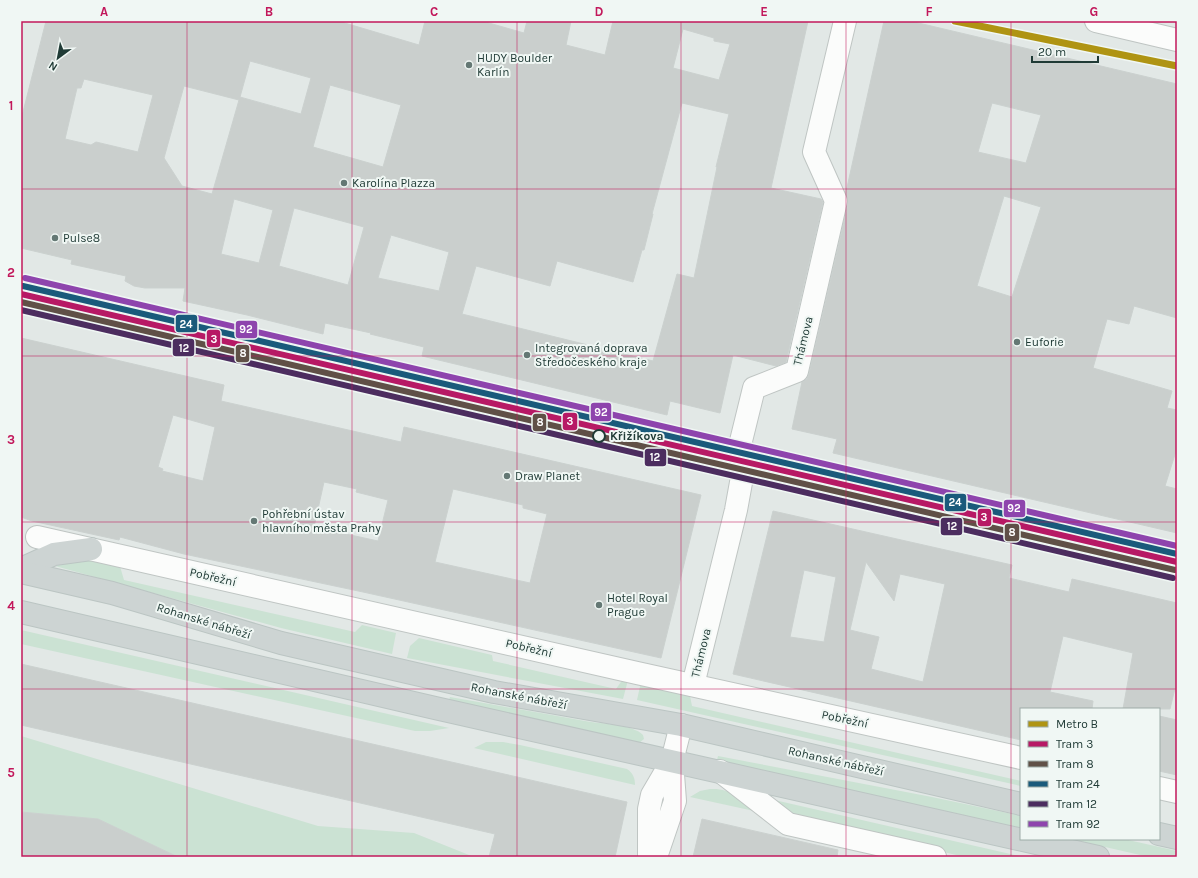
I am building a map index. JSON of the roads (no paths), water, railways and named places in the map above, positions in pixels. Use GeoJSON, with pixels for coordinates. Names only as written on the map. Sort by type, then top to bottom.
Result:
{"type":"FeatureCollection","features":[{"type":"Feature","properties":{"kind":"main road"},"geometry":{"type":"LineString","coordinates":[[21,568],[54,554],[91,549]]}},
{"type":"Feature","properties":{"kind":"main road","name":"Rohanské nábřeží"},"geometry":{"type":"LineString","coordinates":[[21,572],[112,593],[281,644],[494,692],[681,725],[1020,804]]}},
{"type":"Feature","properties":{"kind":"main road"},"geometry":{"type":"LineString","coordinates":[[21,612],[435,708],[1020,839]]}},
{"type":"Feature","properties":{"kind":"main road"},"geometry":{"type":"LineString","coordinates":[[1160,834],[1177,838]]}},
{"type":"Feature","properties":{"kind":"main road"},"geometry":{"type":"LineString","coordinates":[[1022,840],[1098,857]]}},
{"type":"Feature","properties":{"kind":"street","name":"Thámova"},"geometry":{"type":"LineString","coordinates":[[692,685],[736,510],[744,466],[741,440],[754,388],[797,371],[836,201],[814,152],[845,21]]}},
{"type":"Feature","properties":{"kind":"street"},"geometry":{"type":"LineString","coordinates":[[1096,21],[1177,40]]}},
{"type":"Feature","properties":{"kind":"street"},"geometry":{"type":"LineString","coordinates":[[21,300],[1177,566]]}},
{"type":"Feature","properties":{"kind":"street","name":"Pobřežní"},"geometry":{"type":"LineString","coordinates":[[36,537],[1020,758]]}},
{"type":"Feature","properties":{"kind":"street"},"geometry":{"type":"LineString","coordinates":[[649,857],[649,809],[652,795],[672,761],[681,725]]}},
{"type":"Feature","properties":{"kind":"street"},"geometry":{"type":"LineString","coordinates":[[656,857],[675,801],[672,761]]}},
{"type":"Feature","properties":{"kind":"street"},"geometry":{"type":"LineString","coordinates":[[720,772],[788,824],[935,857]]}},
{"type":"Feature","properties":{"kind":"street"},"geometry":{"type":"LineString","coordinates":[[1160,788],[1177,792]]}},
{"type":"Feature","properties":{"kind":"metro line","name":"B"},"geometry":{"type":"LineString","coordinates":[[955,21],[1177,66]]}},
{"type":"Feature","properties":{"kind":"tram line","name":"92"},"geometry":{"type":"LineString","coordinates":[[25,278],[1177,546]]}},
{"type":"Feature","properties":{"kind":"tram line","name":"24"},"geometry":{"type":"LineString","coordinates":[[23,286],[1177,554]]}},
{"type":"Feature","properties":{"kind":"tram line","name":"3"},"geometry":{"type":"LineString","coordinates":[[21,294],[1177,562]]}},
{"type":"Feature","properties":{"kind":"tram line","name":"8"},"geometry":{"type":"LineString","coordinates":[[21,302],[1175,570]]}},
{"type":"Feature","properties":{"kind":"tram line","name":"12"},"geometry":{"type":"LineString","coordinates":[[21,310],[1173,578]]}},
{"type":"Feature","properties":{"kind":"place","name":"HUDY Boulder Karlín"},"geometry":{"type":"Point","coordinates":[469,65]}},
{"type":"Feature","properties":{"kind":"place","name":"Karolína Plazza"},"geometry":{"type":"Point","coordinates":[344,183]}},
{"type":"Feature","properties":{"kind":"place","name":"Pulse8"},"geometry":{"type":"Point","coordinates":[55,238]}},
{"type":"Feature","properties":{"kind":"place","name":"Euforie"},"geometry":{"type":"Point","coordinates":[1017,342]}},
{"type":"Feature","properties":{"kind":"place","name":"Integrovaná doprava Středočeského kraje"},"geometry":{"type":"Point","coordinates":[527,355]}},
{"type":"Feature","properties":{"kind":"place","name":"Křižíkova"},"geometry":{"type":"Point","coordinates":[599,436]}},
{"type":"Feature","properties":{"kind":"place","name":"Draw Planet"},"geometry":{"type":"Point","coordinates":[507,476]}},
{"type":"Feature","properties":{"kind":"place","name":"Pohřební ústav hlavního města Prahy"},"geometry":{"type":"Point","coordinates":[254,521]}},
{"type":"Feature","properties":{"kind":"place","name":"Hotel Royal Prague"},"geometry":{"type":"Point","coordinates":[599,605]}}]}
